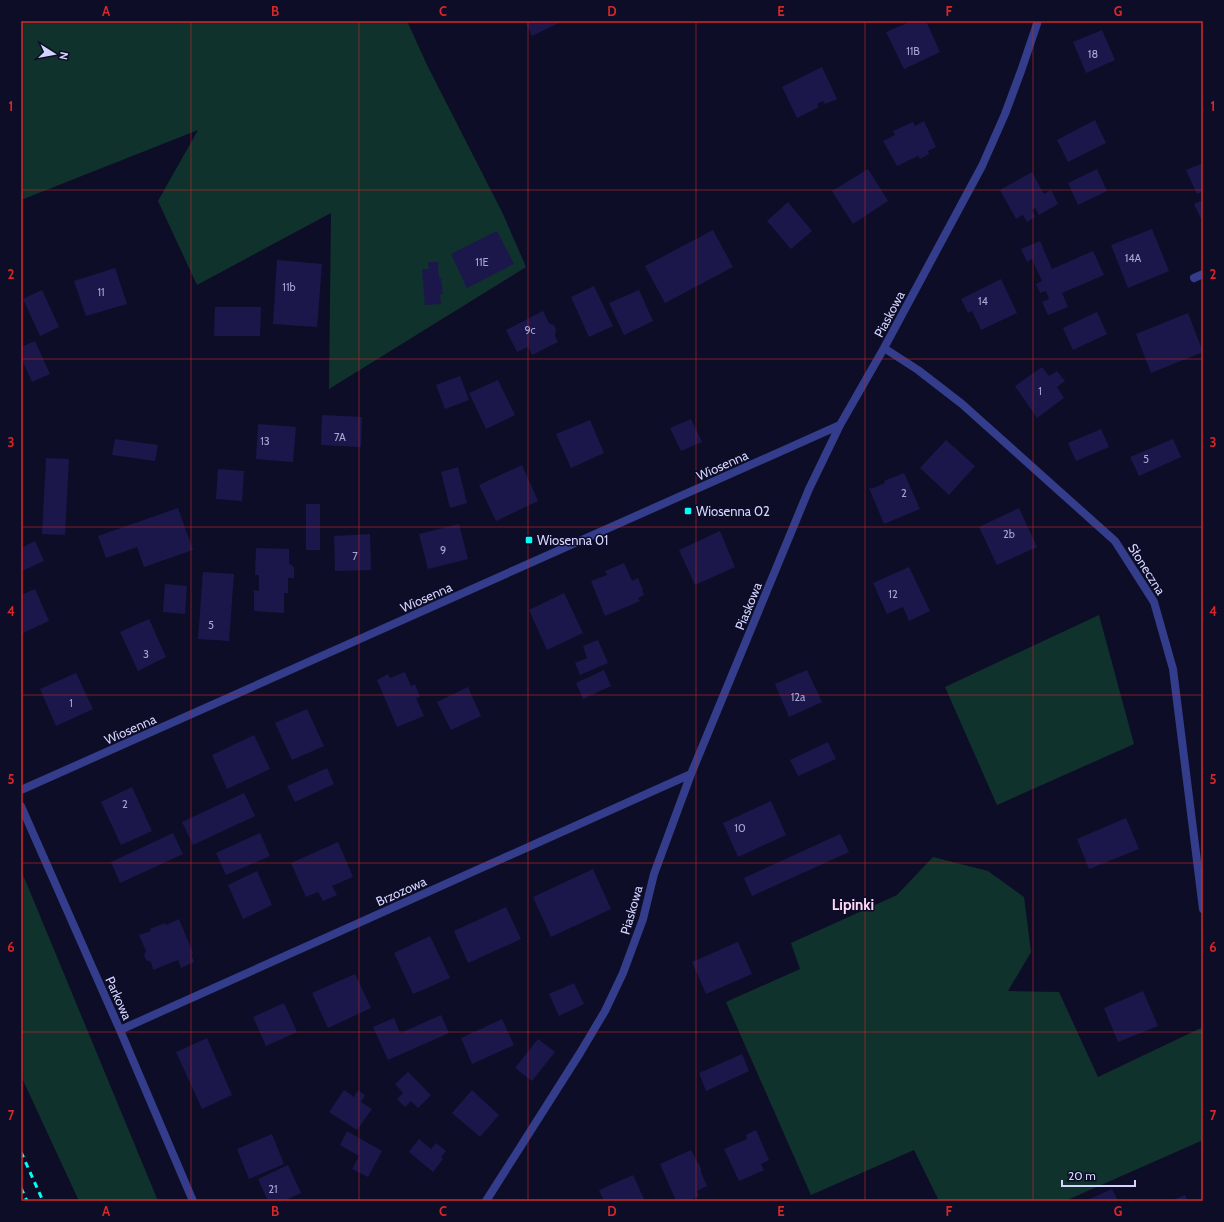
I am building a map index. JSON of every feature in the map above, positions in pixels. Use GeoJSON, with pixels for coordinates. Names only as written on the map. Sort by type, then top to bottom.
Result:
{"type":"FeatureCollection","features":[{"type":"Feature","properties":{"kind":"street","name":"Piaskowa"},"geometry":{"type":"LineString","coordinates":[[486,1201],[580,1053],[605,1011],[623,973],[643,919],[654,874],[692,774],[809,489],[840,426],[884,348],[982,166],[1005,114],[1038,21]]}},
{"type":"Feature","properties":{"kind":"street"},"geometry":{"type":"LineString","coordinates":[[1194,278],[1203,274]]}},
{"type":"Feature","properties":{"kind":"street","name":"Słoneczna"},"geometry":{"type":"LineString","coordinates":[[884,348],[918,370],[962,404],[1115,541],[1154,602],[1173,669],[1203,909]]}},
{"type":"Feature","properties":{"kind":"street","name":"Wiosenna"},"geometry":{"type":"LineString","coordinates":[[21,790],[840,426]]}},
{"type":"Feature","properties":{"kind":"street","name":"Brzozowa"},"geometry":{"type":"LineString","coordinates":[[120,1030],[692,774]]}},
{"type":"Feature","properties":{"kind":"street","name":"Parkowa"},"geometry":{"type":"LineString","coordinates":[[21,806],[120,1030],[193,1201]]}},
{"type":"Feature","properties":{"kind":"green space"},"geometry":{"type":"Polygon","coordinates":[[[21,21],[407,21],[427,65],[503,214],[526,267],[329,389],[331,213],[197,285],[158,201],[198,130],[21,200],[21,21]]]}},
{"type":"Feature","properties":{"kind":"green space"},"geometry":{"type":"Polygon","coordinates":[[[1099,615],[1134,744],[997,805],[945,687],[1099,615]]]}},
{"type":"Feature","properties":{"kind":"green space"},"geometry":{"type":"Polygon","coordinates":[[[933,857],[988,871],[1024,897],[1031,952],[1008,991],[1059,992],[1098,1077],[1203,1027],[1203,1140],[1065,1201],[939,1201],[914,1150],[811,1195],[726,1002],[800,969],[791,943],[897,895],[933,857]]]}},
{"type":"Feature","properties":{"kind":"green space"},"geometry":{"type":"Polygon","coordinates":[[[21,870],[158,1201],[79,1201],[21,1076],[21,870]]]}},
{"type":"Feature","properties":{"kind":"building"},"geometry":{"type":"Polygon","coordinates":[[[525,21],[563,21],[532,36],[525,21]]]}},
{"type":"Feature","properties":{"kind":"building"},"geometry":{"type":"Polygon","coordinates":[[[912,21],[926,21],[940,52],[904,69],[886,32],[912,21]]]}},
{"type":"Feature","properties":{"kind":"building"},"geometry":{"type":"Polygon","coordinates":[[[1102,30],[1115,60],[1086,73],[1073,42],[1102,30]]]}},
{"type":"Feature","properties":{"kind":"building"},"geometry":{"type":"Polygon","coordinates":[[[822,67],[837,99],[825,104],[823,101],[817,104],[819,107],[797,118],[782,87],[822,67]]]}},
{"type":"Feature","properties":{"kind":"building"},"geometry":{"type":"Polygon","coordinates":[[[1095,120],[1106,143],[1068,162],[1057,140],[1095,120]]]}},
{"type":"Feature","properties":{"kind":"building"},"geometry":{"type":"Polygon","coordinates":[[[924,121],[936,147],[928,151],[929,154],[920,159],[918,156],[897,166],[883,141],[895,135],[893,131],[913,122],[915,126],[924,121]]]}},
{"type":"Feature","properties":{"kind":"building"},"geometry":{"type":"Polygon","coordinates":[[[1203,163],[1203,191],[1197,194],[1186,170],[1203,163]]]}},
{"type":"Feature","properties":{"kind":"building"},"geometry":{"type":"Polygon","coordinates":[[[868,169],[888,201],[853,224],[832,191],[868,169]]]}},
{"type":"Feature","properties":{"kind":"building"},"geometry":{"type":"Polygon","coordinates":[[[1097,169],[1107,191],[1078,205],[1068,183],[1097,169]]]}},
{"type":"Feature","properties":{"kind":"building"},"geometry":{"type":"Polygon","coordinates":[[[1032,172],[1044,194],[1051,190],[1058,204],[1039,215],[1035,208],[1032,210],[1035,217],[1027,222],[1023,215],[1016,219],[1000,190],[1032,172]]]}},
{"type":"Feature","properties":{"kind":"building"},"geometry":{"type":"Polygon","coordinates":[[[1203,200],[1203,223],[1194,204],[1203,200]]]}},
{"type":"Feature","properties":{"kind":"building"},"geometry":{"type":"Polygon","coordinates":[[[788,202],[812,231],[791,249],[767,221],[788,202]]]}},
{"type":"Feature","properties":{"kind":"building"},"geometry":{"type":"Polygon","coordinates":[[[1152,229],[1169,271],[1128,288],[1111,245],[1152,229]]]}},
{"type":"Feature","properties":{"kind":"building"},"geometry":{"type":"Polygon","coordinates":[[[713,230],[733,267],[665,303],[645,266],[713,230]]]}},
{"type":"Feature","properties":{"kind":"building"},"geometry":{"type":"Polygon","coordinates":[[[497,231],[514,264],[467,288],[451,254],[497,231]]]}},
{"type":"Feature","properties":{"kind":"building"},"geometry":{"type":"Polygon","coordinates":[[[1040,241],[1052,269],[1093,251],[1104,275],[1062,293],[1068,307],[1048,315],[1042,302],[1049,299],[1046,291],[1040,293],[1036,284],[1042,281],[1032,259],[1027,262],[1021,249],[1040,241]]]}},
{"type":"Feature","properties":{"kind":"building"},"geometry":{"type":"Polygon","coordinates":[[[277,260],[322,264],[317,327],[273,324],[277,260]]]}},
{"type":"Feature","properties":{"kind":"building"},"geometry":{"type":"Polygon","coordinates":[[[428,262],[438,262],[439,278],[441,278],[443,294],[440,294],[441,304],[425,305],[422,269],[429,269],[428,262]]]}},
{"type":"Feature","properties":{"kind":"building"},"geometry":{"type":"Polygon","coordinates":[[[115,268],[127,304],[86,316],[74,281],[115,268]]]}},
{"type":"Feature","properties":{"kind":"building"},"geometry":{"type":"Polygon","coordinates":[[[1001,279],[1017,313],[981,330],[972,311],[968,313],[961,299],[1001,279]]]}},
{"type":"Feature","properties":{"kind":"building"},"geometry":{"type":"Polygon","coordinates":[[[594,286],[613,326],[589,337],[571,297],[594,286]]]}},
{"type":"Feature","properties":{"kind":"building"},"geometry":{"type":"Polygon","coordinates":[[[42,290],[59,327],[40,336],[23,299],[42,290]]]}},
{"type":"Feature","properties":{"kind":"building"},"geometry":{"type":"Polygon","coordinates":[[[639,290],[653,321],[624,335],[609,303],[639,290]]]}},
{"type":"Feature","properties":{"kind":"building"},"geometry":{"type":"Polygon","coordinates":[[[215,307],[261,307],[260,336],[214,336],[215,307]]]}},
{"type":"Feature","properties":{"kind":"building"},"geometry":{"type":"Polygon","coordinates":[[[543,311],[549,323],[554,325],[556,330],[555,336],[558,342],[532,355],[528,347],[517,352],[506,330],[543,311]]]}},
{"type":"Feature","properties":{"kind":"building"},"geometry":{"type":"Polygon","coordinates":[[[1097,312],[1107,334],[1073,350],[1063,328],[1097,312]]]}},
{"type":"Feature","properties":{"kind":"building"},"geometry":{"type":"Polygon","coordinates":[[[1188,313],[1203,352],[1151,373],[1136,334],[1188,313]]]}},
{"type":"Feature","properties":{"kind":"building"},"geometry":{"type":"Polygon","coordinates":[[[35,341],[50,374],[32,382],[21,358],[21,347],[35,341]]]}},
{"type":"Feature","properties":{"kind":"building"},"geometry":{"type":"Polygon","coordinates":[[[1042,367],[1049,376],[1057,371],[1065,381],[1057,387],[1064,398],[1037,418],[1015,386],[1042,367]]]}},
{"type":"Feature","properties":{"kind":"building"},"geometry":{"type":"Polygon","coordinates":[[[460,376],[469,400],[445,409],[436,385],[460,376]]]}},
{"type":"Feature","properties":{"kind":"building"},"geometry":{"type":"Polygon","coordinates":[[[498,380],[515,415],[486,429],[469,393],[498,380]]]}},
{"type":"Feature","properties":{"kind":"building"},"geometry":{"type":"Polygon","coordinates":[[[322,415],[362,417],[361,447],[321,445],[322,415]]]}},
{"type":"Feature","properties":{"kind":"building"},"geometry":{"type":"Polygon","coordinates":[[[691,419],[702,442],[681,451],[670,428],[691,419]]]}},
{"type":"Feature","properties":{"kind":"building"},"geometry":{"type":"Polygon","coordinates":[[[590,420],[604,453],[571,468],[556,434],[590,420]]]}},
{"type":"Feature","properties":{"kind":"building"},"geometry":{"type":"Polygon","coordinates":[[[258,424],[296,427],[293,462],[256,459],[258,424]]]}},
{"type":"Feature","properties":{"kind":"building"},"geometry":{"type":"Polygon","coordinates":[[[1101,429],[1109,447],[1076,461],[1068,443],[1101,429]]]}},
{"type":"Feature","properties":{"kind":"building"},"geometry":{"type":"Polygon","coordinates":[[[115,439],[158,445],[155,461],[112,455],[115,439]]]}},
{"type":"Feature","properties":{"kind":"building"},"geometry":{"type":"Polygon","coordinates":[[[1173,439],[1181,457],[1139,476],[1130,457],[1173,439]]]}},
{"type":"Feature","properties":{"kind":"building"},"geometry":{"type":"Polygon","coordinates":[[[946,440],[975,466],[949,495],[920,468],[946,440]]]}},
{"type":"Feature","properties":{"kind":"building"},"geometry":{"type":"Polygon","coordinates":[[[46,458],[69,459],[65,535],[42,534],[46,458]]]}},
{"type":"Feature","properties":{"kind":"building"},"geometry":{"type":"Polygon","coordinates":[[[522,465],[538,501],[496,521],[479,485],[522,465]]]}},
{"type":"Feature","properties":{"kind":"building"},"geometry":{"type":"Polygon","coordinates":[[[458,467],[467,503],[450,508],[441,472],[458,467]]]}},
{"type":"Feature","properties":{"kind":"building"},"geometry":{"type":"Polygon","coordinates":[[[218,469],[244,471],[242,501],[216,499],[218,469]]]}},
{"type":"Feature","properties":{"kind":"building"},"geometry":{"type":"Polygon","coordinates":[[[904,473],[920,509],[884,524],[869,488],[871,487],[871,489],[885,483],[884,481],[904,473]]]}},
{"type":"Feature","properties":{"kind":"building"},"geometry":{"type":"Polygon","coordinates":[[[306,504],[320,504],[320,550],[306,550],[306,504]]]}},
{"type":"Feature","properties":{"kind":"building"},"geometry":{"type":"Polygon","coordinates":[[[178,508],[193,550],[144,567],[137,547],[106,558],[98,536],[178,508]]]}},
{"type":"Feature","properties":{"kind":"building"},"geometry":{"type":"Polygon","coordinates":[[[1019,508],[1037,547],[997,565],[979,527],[1019,508]]]}},
{"type":"Feature","properties":{"kind":"building"},"geometry":{"type":"Polygon","coordinates":[[[459,524],[468,559],[428,569],[419,534],[459,524]]]}},
{"type":"Feature","properties":{"kind":"building"},"geometry":{"type":"Polygon","coordinates":[[[720,531],[735,567],[695,585],[679,550],[720,531]]]}},
{"type":"Feature","properties":{"kind":"building"},"geometry":{"type":"Polygon","coordinates":[[[370,534],[371,570],[335,571],[334,536],[370,534]]]}},
{"type":"Feature","properties":{"kind":"building"},"geometry":{"type":"Polygon","coordinates":[[[35,541],[44,561],[22,571],[21,548],[35,541]]]}},
{"type":"Feature","properties":{"kind":"building"},"geometry":{"type":"Polygon","coordinates":[[[256,548],[289,549],[289,564],[294,568],[294,578],[288,578],[288,593],[284,593],[284,613],[254,611],[254,590],[259,591],[259,575],[255,575],[256,548]]]}},
{"type":"Feature","properties":{"kind":"building"},"geometry":{"type":"Polygon","coordinates":[[[624,563],[632,581],[638,578],[644,595],[638,598],[640,601],[605,616],[591,581],[607,575],[605,571],[624,563]]]}},
{"type":"Feature","properties":{"kind":"building"},"geometry":{"type":"Polygon","coordinates":[[[909,567],[930,611],[909,621],[903,607],[887,614],[873,583],[909,567]]]}},
{"type":"Feature","properties":{"kind":"building"},"geometry":{"type":"Polygon","coordinates":[[[203,572],[234,574],[229,641],[198,639],[203,572]]]}},
{"type":"Feature","properties":{"kind":"building"},"geometry":{"type":"Polygon","coordinates":[[[165,584],[187,586],[185,614],[163,612],[165,584]]]}},
{"type":"Feature","properties":{"kind":"building"},"geometry":{"type":"Polygon","coordinates":[[[35,589],[49,621],[21,634],[21,595],[35,589]]]}},
{"type":"Feature","properties":{"kind":"building"},"geometry":{"type":"Polygon","coordinates":[[[564,593],[583,633],[547,650],[529,610],[564,593]]]}},
{"type":"Feature","properties":{"kind":"building"},"geometry":{"type":"Polygon","coordinates":[[[149,619],[166,657],[138,671],[120,632],[149,619]]]}},
{"type":"Feature","properties":{"kind":"building"},"geometry":{"type":"Polygon","coordinates":[[[598,640],[608,663],[580,675],[575,663],[587,658],[583,646],[598,640]]]}},
{"type":"Feature","properties":{"kind":"building"},"geometry":{"type":"Polygon","coordinates":[[[604,670],[611,686],[583,699],[576,683],[604,670]]]}},
{"type":"Feature","properties":{"kind":"building"},"geometry":{"type":"Polygon","coordinates":[[[807,670],[822,702],[789,717],[775,684],[807,670]]]}},
{"type":"Feature","properties":{"kind":"building"},"geometry":{"type":"Polygon","coordinates":[[[405,672],[411,686],[415,684],[420,697],[416,698],[424,716],[397,727],[377,680],[388,674],[390,678],[405,672]]]}},
{"type":"Feature","properties":{"kind":"building"},"geometry":{"type":"Polygon","coordinates":[[[76,673],[93,709],[56,726],[40,689],[76,673]]]}},
{"type":"Feature","properties":{"kind":"building"},"geometry":{"type":"Polygon","coordinates":[[[468,687],[481,716],[451,730],[437,702],[468,687]]]}},
{"type":"Feature","properties":{"kind":"building"},"geometry":{"type":"Polygon","coordinates":[[[307,709],[324,746],[292,760],[275,723],[307,709]]]}},
{"type":"Feature","properties":{"kind":"building"},"geometry":{"type":"Polygon","coordinates":[[[254,735],[270,769],[227,789],[212,755],[254,735]]]}},
{"type":"Feature","properties":{"kind":"building"},"geometry":{"type":"Polygon","coordinates":[[[828,742],[836,759],[798,776],[790,760],[828,742]]]}},
{"type":"Feature","properties":{"kind":"building"},"geometry":{"type":"Polygon","coordinates":[[[327,768],[334,784],[295,802],[287,786],[327,768]]]}},
{"type":"Feature","properties":{"kind":"building"},"geometry":{"type":"Polygon","coordinates":[[[132,787],[152,831],[121,845],[101,802],[132,787]]]}},
{"type":"Feature","properties":{"kind":"building"},"geometry":{"type":"Polygon","coordinates":[[[244,793],[255,816],[193,845],[182,822],[244,793]]]}},
{"type":"Feature","properties":{"kind":"building"},"geometry":{"type":"Polygon","coordinates":[[[771,801],[786,835],[738,857],[723,823],[771,801]]]}},
{"type":"Feature","properties":{"kind":"building"},"geometry":{"type":"Polygon","coordinates":[[[1126,818],[1139,849],[1089,869],[1077,839],[1126,818]]]}},
{"type":"Feature","properties":{"kind":"building"},"geometry":{"type":"Polygon","coordinates":[[[173,833],[183,854],[120,883],[111,862],[173,833]]]}},
{"type":"Feature","properties":{"kind":"building"},"geometry":{"type":"Polygon","coordinates":[[[260,833],[270,856],[226,875],[216,853],[260,833]]]}},
{"type":"Feature","properties":{"kind":"building"},"geometry":{"type":"Polygon","coordinates":[[[840,834],[849,852],[752,896],[744,878],[840,834]]]}},
{"type":"Feature","properties":{"kind":"building"},"geometry":{"type":"Polygon","coordinates":[[[338,842],[353,877],[332,886],[337,895],[323,901],[318,892],[306,897],[291,863],[338,842]]]}},
{"type":"Feature","properties":{"kind":"building"},"geometry":{"type":"Polygon","coordinates":[[[593,869],[611,909],[551,937],[533,897],[593,869]]]}},
{"type":"Feature","properties":{"kind":"building"},"geometry":{"type":"Polygon","coordinates":[[[257,871],[272,905],[243,919],[228,885],[257,871]]]}},
{"type":"Feature","properties":{"kind":"building"},"geometry":{"type":"Polygon","coordinates":[[[506,907],[521,939],[468,963],[454,931],[506,907]]]}},
{"type":"Feature","properties":{"kind":"building"},"geometry":{"type":"Polygon","coordinates":[[[179,919],[193,953],[191,954],[194,962],[181,968],[178,960],[153,970],[151,962],[146,960],[144,955],[146,951],[139,935],[151,931],[150,929],[165,923],[166,925],[179,919]]]}},
{"type":"Feature","properties":{"kind":"building"},"geometry":{"type":"Polygon","coordinates":[[[430,936],[450,978],[413,994],[394,953],[430,936]]]}},
{"type":"Feature","properties":{"kind":"building"},"geometry":{"type":"Polygon","coordinates":[[[738,942],[752,974],[706,994],[692,962],[738,942]]]}},
{"type":"Feature","properties":{"kind":"building"},"geometry":{"type":"Polygon","coordinates":[[[355,974],[371,1008],[328,1028],[312,993],[355,974]]]}},
{"type":"Feature","properties":{"kind":"building"},"geometry":{"type":"Polygon","coordinates":[[[574,983],[584,1004],[559,1016],[549,994],[574,983]]]}},
{"type":"Feature","properties":{"kind":"building"},"geometry":{"type":"Polygon","coordinates":[[[1143,991],[1158,1026],[1118,1042],[1104,1008],[1143,991]]]}},
{"type":"Feature","properties":{"kind":"building"},"geometry":{"type":"Polygon","coordinates":[[[284,1003],[297,1032],[266,1046],[253,1017],[284,1003]]]}},
{"type":"Feature","properties":{"kind":"building"},"geometry":{"type":"Polygon","coordinates":[[[441,1015],[449,1033],[388,1060],[373,1027],[394,1018],[400,1033],[441,1015]]]}},
{"type":"Feature","properties":{"kind":"building"},"geometry":{"type":"Polygon","coordinates":[[[502,1019],[514,1045],[472,1064],[461,1038],[502,1019]]]}},
{"type":"Feature","properties":{"kind":"building"},"geometry":{"type":"Polygon","coordinates":[[[207,1038],[232,1095],[202,1109],[176,1052],[207,1038]]]}},
{"type":"Feature","properties":{"kind":"building"},"geometry":{"type":"Polygon","coordinates":[[[538,1039],[555,1052],[532,1081],[515,1068],[538,1039]]]}},
{"type":"Feature","properties":{"kind":"building"},"geometry":{"type":"Polygon","coordinates":[[[742,1054],[749,1071],[706,1091],[699,1073],[742,1054]]]}},
{"type":"Feature","properties":{"kind":"building"},"geometry":{"type":"Polygon","coordinates":[[[408,1072],[431,1095],[418,1108],[411,1101],[405,1107],[397,1099],[403,1093],[395,1084],[408,1072]]]}},
{"type":"Feature","properties":{"kind":"building"},"geometry":{"type":"Polygon","coordinates":[[[344,1090],[354,1097],[358,1090],[365,1095],[361,1102],[372,1109],[357,1130],[329,1112],[344,1090]]]}},
{"type":"Feature","properties":{"kind":"building"},"geometry":{"type":"Polygon","coordinates":[[[472,1090],[499,1115],[480,1137],[452,1113],[472,1090]]]}},
{"type":"Feature","properties":{"kind":"building"},"geometry":{"type":"Polygon","coordinates":[[[756,1130],[769,1160],[761,1164],[764,1170],[739,1181],[724,1149],[747,1139],[746,1135],[756,1130]]]}},
{"type":"Feature","properties":{"kind":"building"},"geometry":{"type":"Polygon","coordinates":[[[347,1131],[382,1151],[368,1177],[352,1169],[359,1156],[340,1145],[347,1131]]]}},
{"type":"Feature","properties":{"kind":"building"},"geometry":{"type":"Polygon","coordinates":[[[272,1134],[284,1164],[249,1179],[237,1149],[272,1134]]]}},
{"type":"Feature","properties":{"kind":"building"},"geometry":{"type":"Polygon","coordinates":[[[419,1139],[431,1149],[436,1143],[446,1151],[441,1157],[443,1159],[433,1172],[409,1152],[419,1139]]]}},
{"type":"Feature","properties":{"kind":"building"},"geometry":{"type":"Polygon","coordinates":[[[691,1150],[699,1164],[707,1186],[697,1191],[699,1196],[688,1201],[676,1201],[660,1164],[691,1150]]]}},
{"type":"Feature","properties":{"kind":"building"},"geometry":{"type":"Polygon","coordinates":[[[288,1165],[301,1193],[283,1201],[268,1201],[258,1179],[288,1165]]]}},
{"type":"Feature","properties":{"kind":"building"},"geometry":{"type":"Polygon","coordinates":[[[633,1175],[645,1201],[604,1201],[599,1190],[633,1175]]]}},
{"type":"Feature","properties":{"kind":"building"},"geometry":{"type":"Polygon","coordinates":[[[1112,1189],[1118,1201],[1085,1201],[1112,1189]]]}},
{"type":"Feature","properties":{"kind":"building"},"geometry":{"type":"Polygon","coordinates":[[[1185,1195],[1188,1201],[1171,1201],[1185,1195]]]}},
{"type":"Feature","properties":{"kind":"railway"},"geometry":{"type":"LineString","coordinates":[[21,1152],[43,1201]]}},
{"type":"Feature","properties":{"kind":"railway"},"geometry":{"type":"LineString","coordinates":[[21,1188],[27,1201]]}},
{"type":"Feature","properties":{"kind":"place","name":"Wiosenna 02"},"geometry":{"type":"Point","coordinates":[688,511]}},
{"type":"Feature","properties":{"kind":"place","name":"Wiosenna 01"},"geometry":{"type":"Point","coordinates":[529,540]}},
{"type":"Feature","properties":{"kind":"district","name":"Lipinki"},"geometry":{"type":"Point","coordinates":[853,905]}}]}
